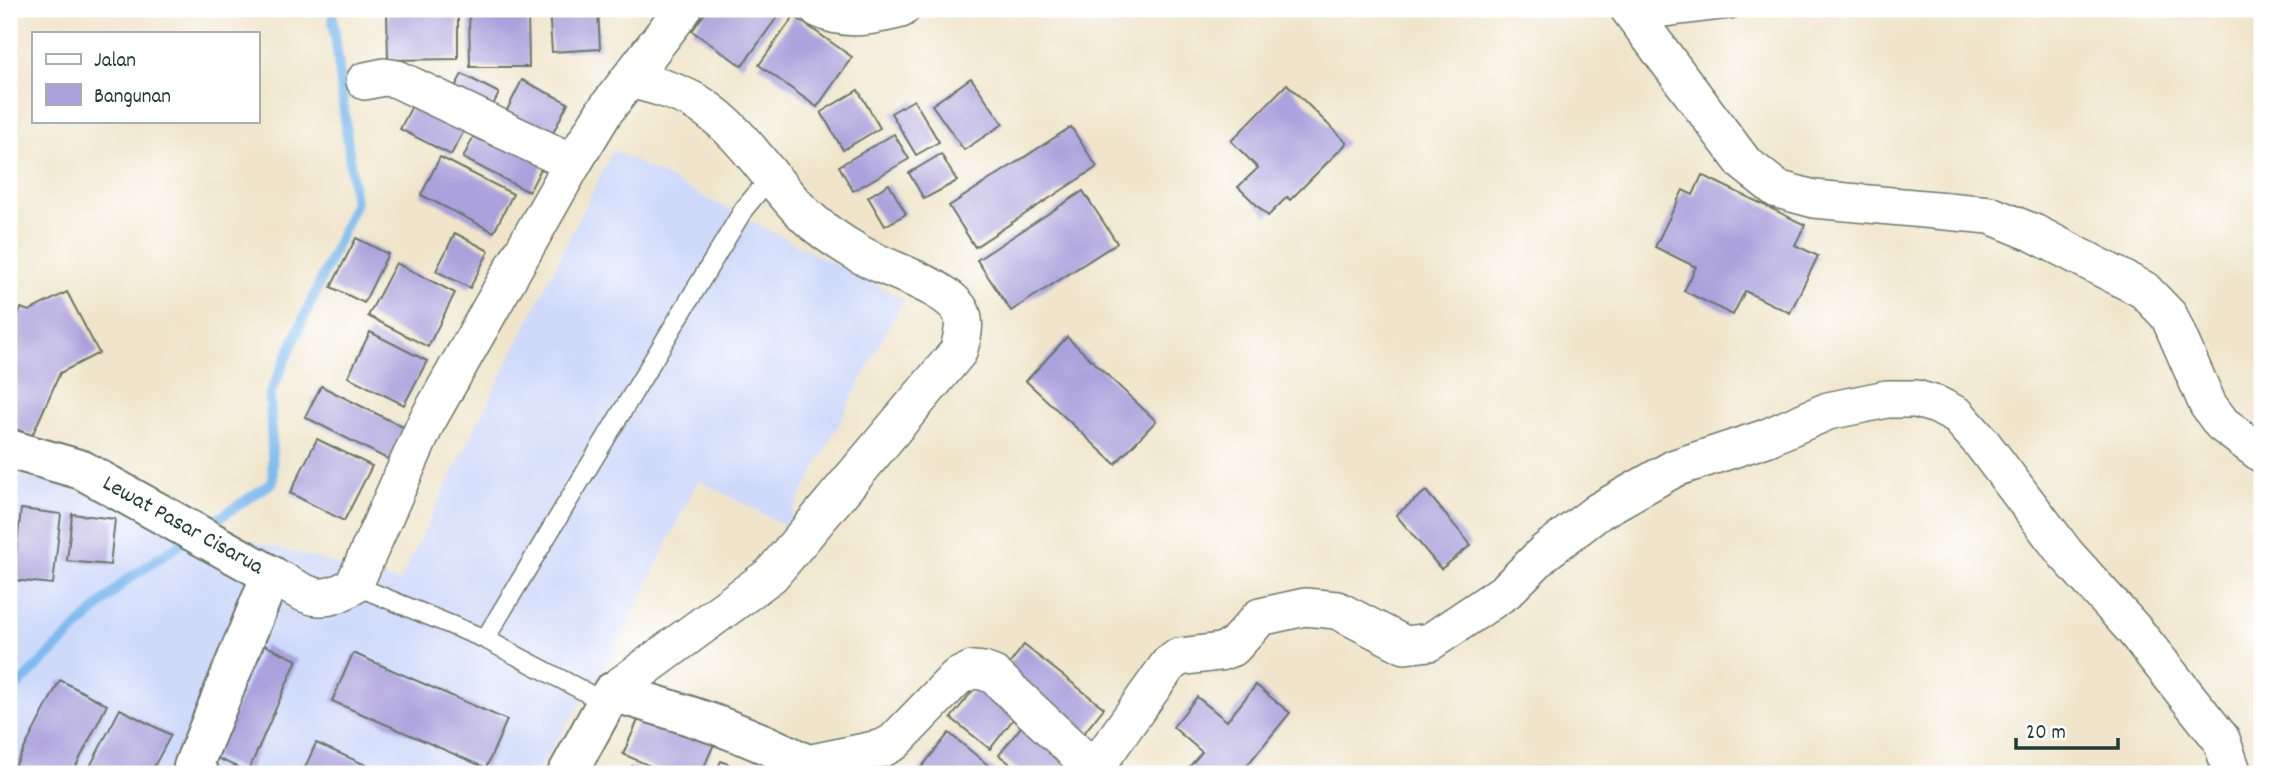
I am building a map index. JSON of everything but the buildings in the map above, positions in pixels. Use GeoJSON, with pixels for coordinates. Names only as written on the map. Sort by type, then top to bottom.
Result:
{"type":"FeatureCollection","features":[{"type":"Feature","properties":{"kind":"street"},"geometry":{"type":"LineString","coordinates":[[271,575],[313,597],[332,599],[366,585],[426,423],[604,113],[683,9]]}},
{"type":"Feature","properties":{"kind":"street"},"geometry":{"type":"LineString","coordinates":[[819,9],[832,15],[867,18],[901,9]]}},
{"type":"Feature","properties":{"kind":"street"},"geometry":{"type":"LineString","coordinates":[[1633,15],[1744,163],[1777,189],[1814,199],[1990,215],[2034,233],[2091,265],[2144,290],[2169,316],[2208,405],[2222,424],[2262,454]]}},
{"type":"Feature","properties":{"kind":"street"},"geometry":{"type":"LineString","coordinates":[[365,81],[384,77],[397,79],[573,163]]}},
{"type":"Feature","properties":{"kind":"street"},"geometry":{"type":"LineString","coordinates":[[567,774],[598,693],[771,575],[958,352],[963,333],[961,312],[947,297],[857,253],[807,217],[728,127],[700,105],[665,87],[629,79]]}},
{"type":"Feature","properties":{"kind":"street"},"geometry":{"type":"LineString","coordinates":[[598,693],[687,714],[783,751],[816,769],[894,742],[957,677],[972,670],[993,675],[1083,760],[1101,758],[1169,664],[1179,657],[1220,652],[1233,646],[1260,617],[1305,607],[1337,610],[1405,645],[1430,642],[1506,592],[1545,552],[1599,511],[1675,468],[1766,438],[1828,411],[1887,399],[1916,399],[1958,416],[1981,442],[2066,553],[2136,631],[2221,739],[2233,774]]}},
{"type":"Feature","properties":{"kind":"street","name":"Lewat Pasar Cisarua"},"geometry":{"type":"LineString","coordinates":[[9,449],[82,470],[271,575],[193,767],[198,774]]}},
{"type":"Feature","properties":{"kind":"lane"},"geometry":{"type":"LineString","coordinates":[[1633,15],[1732,9]]}},
{"type":"Feature","properties":{"kind":"lane"},"geometry":{"type":"LineString","coordinates":[[485,639],[744,209],[758,192],[777,180]]}},
{"type":"Feature","properties":{"kind":"lane"},"geometry":{"type":"LineString","coordinates":[[366,585],[598,693]]}},
{"type":"Feature","properties":{"kind":"shaded area"},"geometry":{"type":"Polygon","coordinates":[[[613,150],[903,299],[786,526],[698,480],[615,651],[535,774],[9,774],[9,472],[399,582],[613,150]]]}},
{"type":"Feature","properties":{"kind":"waterway"},"geometry":{"type":"LineString","coordinates":[[203,529],[273,482],[270,394],[355,204],[332,9]]}},
{"type":"Feature","properties":{"kind":"waterway"},"geometry":{"type":"LineString","coordinates":[[9,694],[124,582],[189,538]]}}]}
